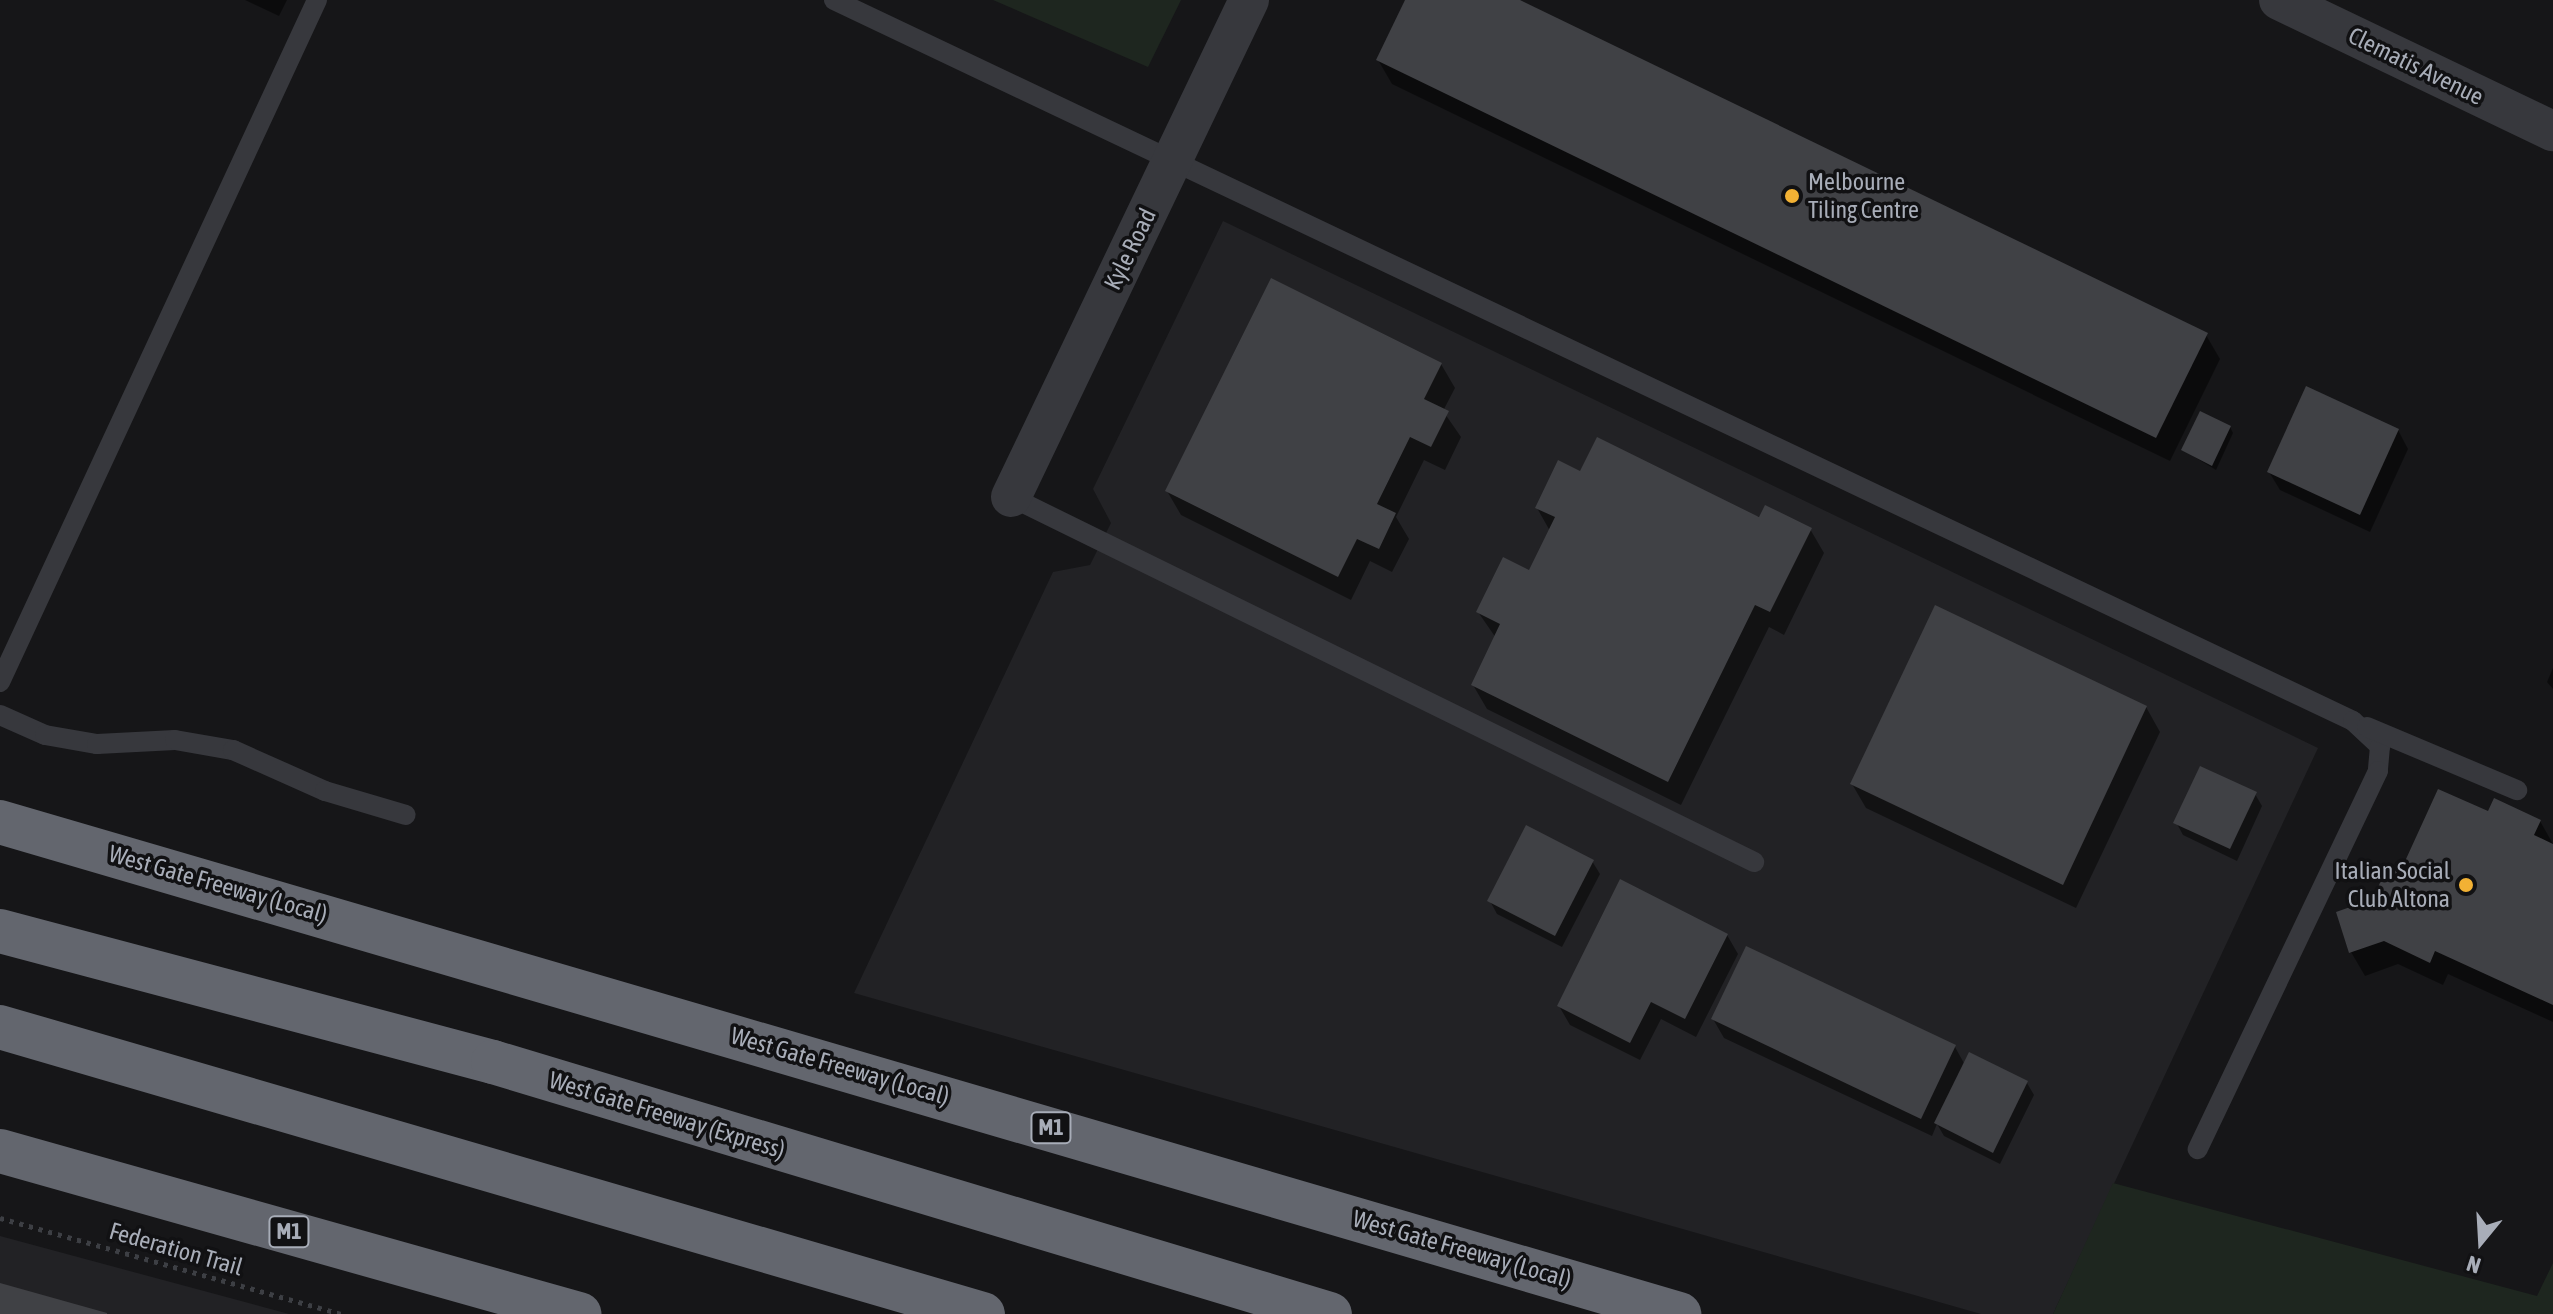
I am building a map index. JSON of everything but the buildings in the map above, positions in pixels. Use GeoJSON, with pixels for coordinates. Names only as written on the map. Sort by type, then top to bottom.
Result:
{"type":"FeatureCollection","features":[{"type":"Feature","properties":{"kind":"highway","name":"West Gate Freeway (Local)"},"geometry":{"type":"LineString","coordinates":[[0,822],[1679,1314]]}},
{"type":"Feature","properties":{"kind":"highway","name":"West Gate Freeway (Express)"},"geometry":{"type":"LineString","coordinates":[[0,931],[493,1062],[1330,1314]]}},
{"type":"Feature","properties":{"kind":"highway"},"geometry":{"type":"LineString","coordinates":[[0,1027],[983,1314]]}},
{"type":"Feature","properties":{"kind":"highway","name":"M1"},"geometry":{"type":"LineString","coordinates":[[0,1151],[579,1314]]}},
{"type":"Feature","properties":{"kind":"street","name":"Kyle Road"},"geometry":{"type":"LineString","coordinates":[[1011,497],[1249,0]]}},
{"type":"Feature","properties":{"kind":"street","name":"Clematis Avenue"},"geometry":{"type":"LineString","coordinates":[[2279,0],[2553,131]]}},
{"type":"Feature","properties":{"kind":"lane"},"geometry":{"type":"LineString","coordinates":[[0,682],[317,0]]}},
{"type":"Feature","properties":{"kind":"lane"},"geometry":{"type":"LineString","coordinates":[[834,0],[2353,721],[2517,790]]}},
{"type":"Feature","properties":{"kind":"lane"},"geometry":{"type":"LineString","coordinates":[[1011,497],[1754,862]]}},
{"type":"Feature","properties":{"kind":"lane"},"geometry":{"type":"LineString","coordinates":[[0,715],[45,735],[97,744],[175,740],[233,750],[325,791],[406,815]]}},
{"type":"Feature","properties":{"kind":"lane"},"geometry":{"type":"LineString","coordinates":[[2198,1149],[2378,771],[2380,746],[2353,721]]}},
{"type":"Feature","properties":{"kind":"path","name":"Federation Trail"},"geometry":{"type":"LineString","coordinates":[[0,1218],[342,1314]]}},
{"type":"Feature","properties":{"kind":"shaded area"},"geometry":{"type":"Polygon","coordinates":[[[993,0],[1181,0],[1148,67],[993,0]]]}},
{"type":"Feature","properties":{"kind":"shaded area"},"geometry":{"type":"Polygon","coordinates":[[[1223,221],[2318,748],[2053,1314],[1981,1314],[854,993],[1053,572],[1090,565],[1111,523],[1093,489],[1223,221]]]}},
{"type":"Feature","properties":{"kind":"shaded area"},"geometry":{"type":"Polygon","coordinates":[[[2113,1183],[2537,1296],[2553,1263],[2553,1314],[2053,1314],[2113,1183]]]}},
{"type":"Feature","properties":{"kind":"shaded area"},"geometry":{"type":"Polygon","coordinates":[[[0,1236],[289,1314],[0,1314],[0,1236]]]}},
{"type":"Feature","properties":{"kind":"place","name":"Melbourne Tiling Centre"},"geometry":{"type":"Point","coordinates":[1792,196]}},
{"type":"Feature","properties":{"kind":"place","name":"Italian Social Club Altona"},"geometry":{"type":"Point","coordinates":[2466,885]}}]}
